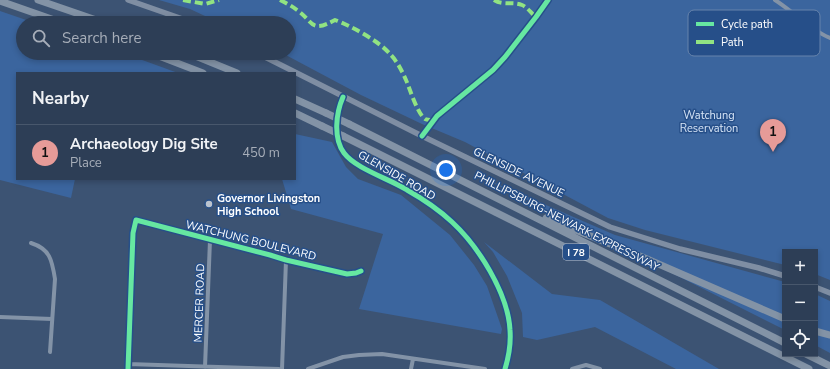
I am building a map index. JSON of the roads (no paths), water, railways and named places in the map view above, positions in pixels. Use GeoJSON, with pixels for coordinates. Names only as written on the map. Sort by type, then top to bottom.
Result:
{"type":"FeatureCollection","features":[{"type":"Feature","properties":{"kind":"highway"},"geometry":{"type":"LineString","coordinates":[[38,0],[85,16]]}},
{"type":"Feature","properties":{"kind":"highway"},"geometry":{"type":"LineString","coordinates":[[0,1],[43,16]]}},
{"type":"Feature","properties":{"kind":"highway"},"geometry":{"type":"LineString","coordinates":[[170,60],[201,72]]}},
{"type":"Feature","properties":{"kind":"highway"},"geometry":{"type":"LineString","coordinates":[[205,60],[235,72]]}},
{"type":"Feature","properties":{"kind":"highway","name":"PHILLIPSBURG-NEWARK EXPRESSWAY"},"geometry":{"type":"LineString","coordinates":[[296,98],[782,341]]}},
{"type":"Feature","properties":{"kind":"highway","name":"I 78"},"geometry":{"type":"LineString","coordinates":[[296,113],[809,369]]}},
{"type":"Feature","properties":{"kind":"highway"},"geometry":{"type":"LineString","coordinates":[[501,200],[647,259],[782,318]]}},
{"type":"Feature","properties":{"kind":"highway"},"geometry":{"type":"LineString","coordinates":[[818,333],[830,335]]}},
{"type":"Feature","properties":{"kind":"highway"},"geometry":{"type":"LineString","coordinates":[[812,357],[830,366]]}},
{"type":"Feature","properties":{"kind":"main road"},"geometry":{"type":"LineString","coordinates":[[128,0],[174,16]]}},
{"type":"Feature","properties":{"kind":"main road","name":"GLENSIDE AVENUE"},"geometry":{"type":"LineString","coordinates":[[271,60],[294,72]]}},
{"type":"Feature","properties":{"kind":"main road","name":"GLENSIDE AVENUE"},"geometry":{"type":"LineString","coordinates":[[296,73],[610,227],[680,249],[782,275]]}},
{"type":"Feature","properties":{"kind":"main road","name":"GLENSIDE ROAD"},"geometry":{"type":"LineString","coordinates":[[343,97],[340,104],[337,122],[340,145],[344,153],[358,164],[406,189],[438,210],[464,235],[489,270],[503,299],[510,329],[510,343],[506,369]]}},
{"type":"Feature","properties":{"kind":"main road"},"geometry":{"type":"LineString","coordinates":[[818,288],[830,293]]}},
{"type":"Feature","properties":{"kind":"street"},"geometry":{"type":"LineString","coordinates":[[422,136],[438,116],[505,57],[548,0]]}},
{"type":"Feature","properties":{"kind":"street"},"geometry":{"type":"LineString","coordinates":[[775,0],[789,10]]}},
{"type":"Feature","properties":{"kind":"street"},"geometry":{"type":"LineString","coordinates":[[820,35],[830,38]]}},
{"type":"Feature","properties":{"kind":"street","name":"WATCHUNG BOULEVARD"},"geometry":{"type":"LineString","coordinates":[[128,364],[133,232],[136,220],[286,260],[347,274],[356,273],[361,270]]}},
{"type":"Feature","properties":{"kind":"street","name":"MERCER ROAD"},"geometry":{"type":"LineString","coordinates":[[206,367],[210,240]]}},
{"type":"Feature","properties":{"kind":"street"},"geometry":{"type":"LineString","coordinates":[[31,242],[44,248],[51,258],[55,279],[50,352]]}},
{"type":"Feature","properties":{"kind":"street"},"geometry":{"type":"LineString","coordinates":[[282,369],[286,260]]}},
{"type":"Feature","properties":{"kind":"street"},"geometry":{"type":"LineString","coordinates":[[0,317],[52,319]]}},
{"type":"Feature","properties":{"kind":"street"},"geometry":{"type":"LineString","coordinates":[[308,369],[343,357],[382,354],[485,369]]}},
{"type":"Feature","properties":{"kind":"street"},"geometry":{"type":"LineString","coordinates":[[411,369],[413,359]]}},
{"type":"Feature","properties":{"kind":"street"},"geometry":{"type":"LineString","coordinates":[[128,369],[128,364],[279,369]]}},
{"type":"Feature","properties":{"kind":"street"},"geometry":{"type":"LineString","coordinates":[[572,369],[586,365],[600,369]]}},
{"type":"Feature","properties":{"kind":"place","name":"Archaeology Dig Site"},"geometry":{"type":"Point","coordinates":[773,152]}},
{"type":"Feature","properties":{"kind":"place","name":"Governor Livingston High School"},"geometry":{"type":"Point","coordinates":[209,204]}},
{"type":"Feature","properties":{"kind":"park label","name":"Watchung Reservation"},"geometry":{"type":"Point","coordinates":[709,121]}}]}
